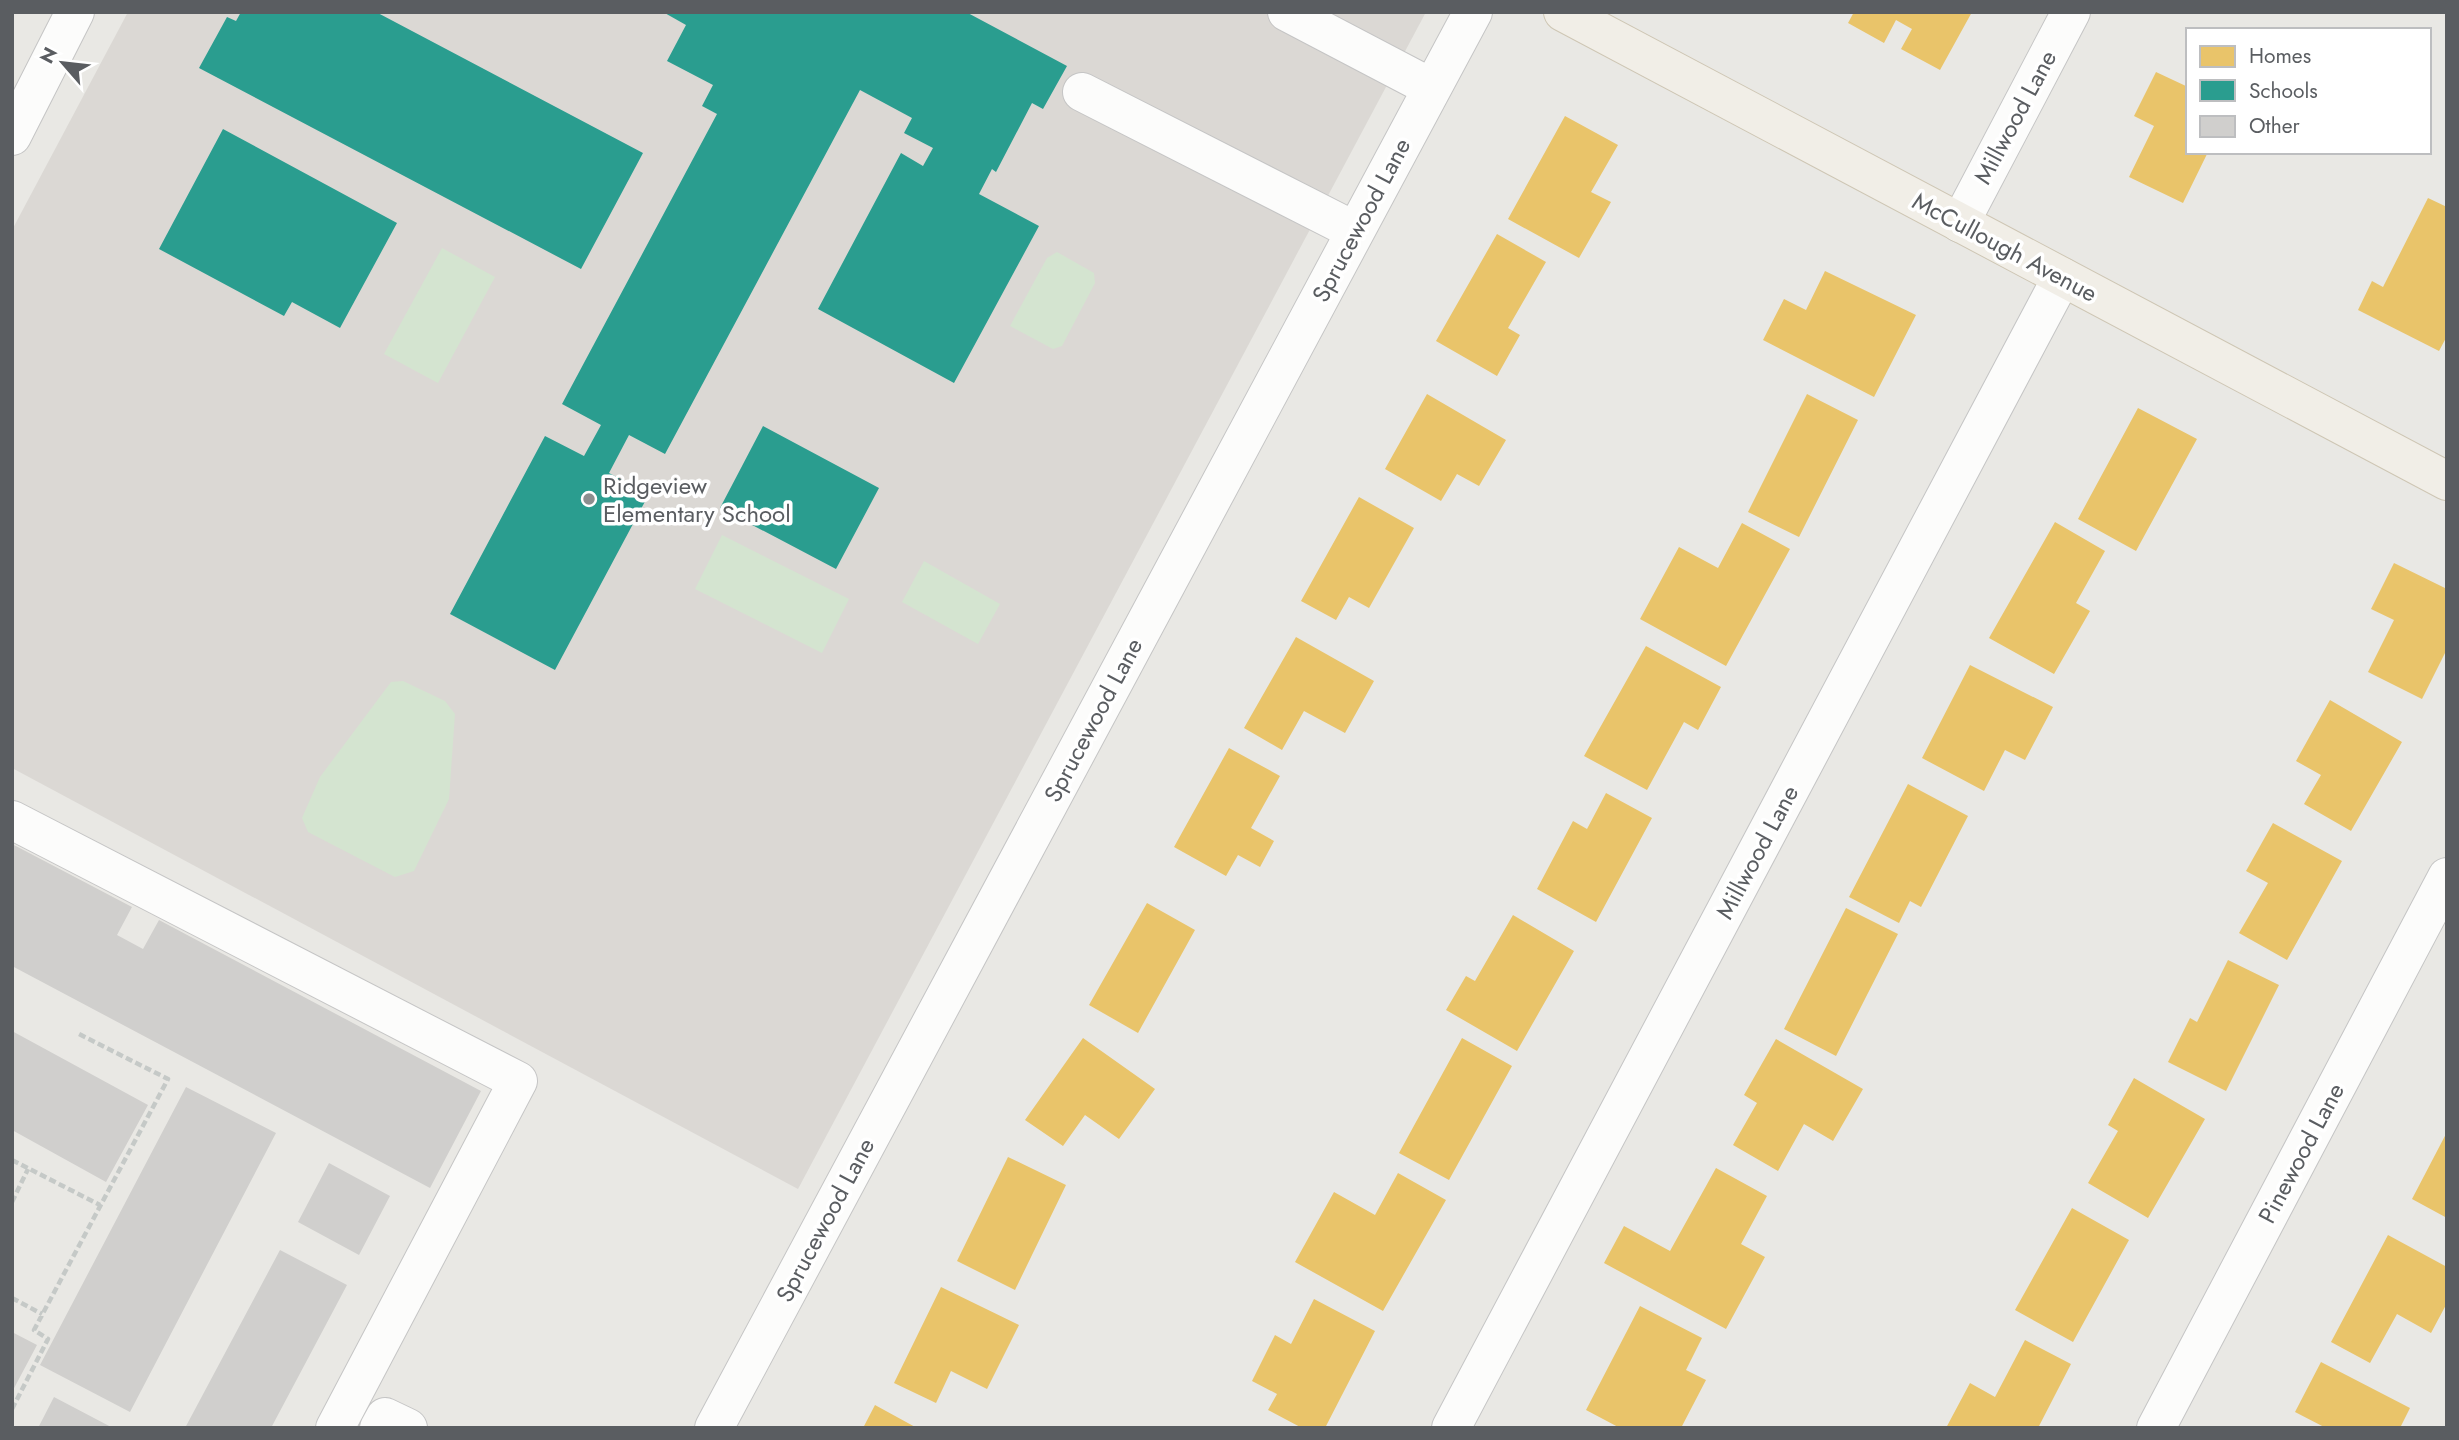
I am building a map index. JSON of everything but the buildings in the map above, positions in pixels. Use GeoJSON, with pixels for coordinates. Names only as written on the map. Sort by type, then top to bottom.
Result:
{"type":"FeatureCollection","features":[{"type":"Feature","properties":{"kind":"main road","name":"McCullough Avenue"},"geometry":{"type":"LineString","coordinates":[[1563,12],[2447,481]]}},
{"type":"Feature","properties":{"kind":"street"},"geometry":{"type":"LineString","coordinates":[[12,136],[75,12]]}},
{"type":"Feature","properties":{"kind":"street"},"geometry":{"type":"LineString","coordinates":[[1287,12],[1432,88]]}},
{"type":"Feature","properties":{"kind":"street","name":"Sprucewood Lane"},"geometry":{"type":"LineString","coordinates":[[714,1428],[1473,12]]}},
{"type":"Feature","properties":{"kind":"street","name":"Millwood Lane"},"geometry":{"type":"LineString","coordinates":[[1960,223],[2071,12]]}},
{"type":"Feature","properties":{"kind":"street"},"geometry":{"type":"LineString","coordinates":[[1082,92],[1355,231]]}},
{"type":"Feature","properties":{"kind":"street","name":"Millwood Lane"},"geometry":{"type":"LineString","coordinates":[[1451,1428],[2062,277]]}},
{"type":"Feature","properties":{"kind":"street"},"geometry":{"type":"LineString","coordinates":[[12,820],[518,1081],[335,1428]]}},
{"type":"Feature","properties":{"kind":"street","name":"Pinewood Lane"},"geometry":{"type":"LineString","coordinates":[[2156,1428],[2447,877]]}},
{"type":"Feature","properties":{"kind":"street"},"geometry":{"type":"LineString","coordinates":[[379,1428],[385,1417],[408,1428]]}},
{"type":"Feature","properties":{"kind":"path"},"geometry":{"type":"LineString","coordinates":[[12,1409],[48,1339],[34,1329],[167,1079],[79,1034]]}},
{"type":"Feature","properties":{"kind":"path"},"geometry":{"type":"LineString","coordinates":[[12,1160],[100,1205]]}},
{"type":"Feature","properties":{"kind":"path"},"geometry":{"type":"LineString","coordinates":[[12,1202],[29,1169]]}},
{"type":"Feature","properties":{"kind":"path"},"geometry":{"type":"LineString","coordinates":[[12,1298],[42,1314]]}},
{"type":"Feature","properties":{"kind":"shaded area","name":"Ridgeview Elementary School"},"geometry":{"type":"Polygon","coordinates":[[[128,12],[1426,12],[798,1189],[12,768],[12,230],[128,12]]]}},
{"type":"Feature","properties":{"kind":"green space"},"geometry":{"type":"Polygon","coordinates":[[[442,248],[495,277],[438,383],[384,354],[442,248]]]}},
{"type":"Feature","properties":{"kind":"green space"},"geometry":{"type":"Polygon","coordinates":[[[1057,252],[1094,273],[1095,283],[1062,346],[1053,349],[1010,326],[1047,258],[1057,252]]]}},
{"type":"Feature","properties":{"kind":"green space"},"geometry":{"type":"Polygon","coordinates":[[[722,535],[849,599],[822,653],[695,589],[722,535]]]}},
{"type":"Feature","properties":{"kind":"green space"},"geometry":{"type":"Polygon","coordinates":[[[924,561],[1000,604],[978,644],[902,602],[924,561]]]}},
{"type":"Feature","properties":{"kind":"green space"},"geometry":{"type":"Polygon","coordinates":[[[403,681],[445,701],[455,714],[449,799],[414,871],[395,877],[308,832],[302,818],[320,777],[391,682],[403,681]]]}},
{"type":"Feature","properties":{"kind":"place","name":"Ridgeview Elementary School"},"geometry":{"type":"Point","coordinates":[589,499]}}]}
